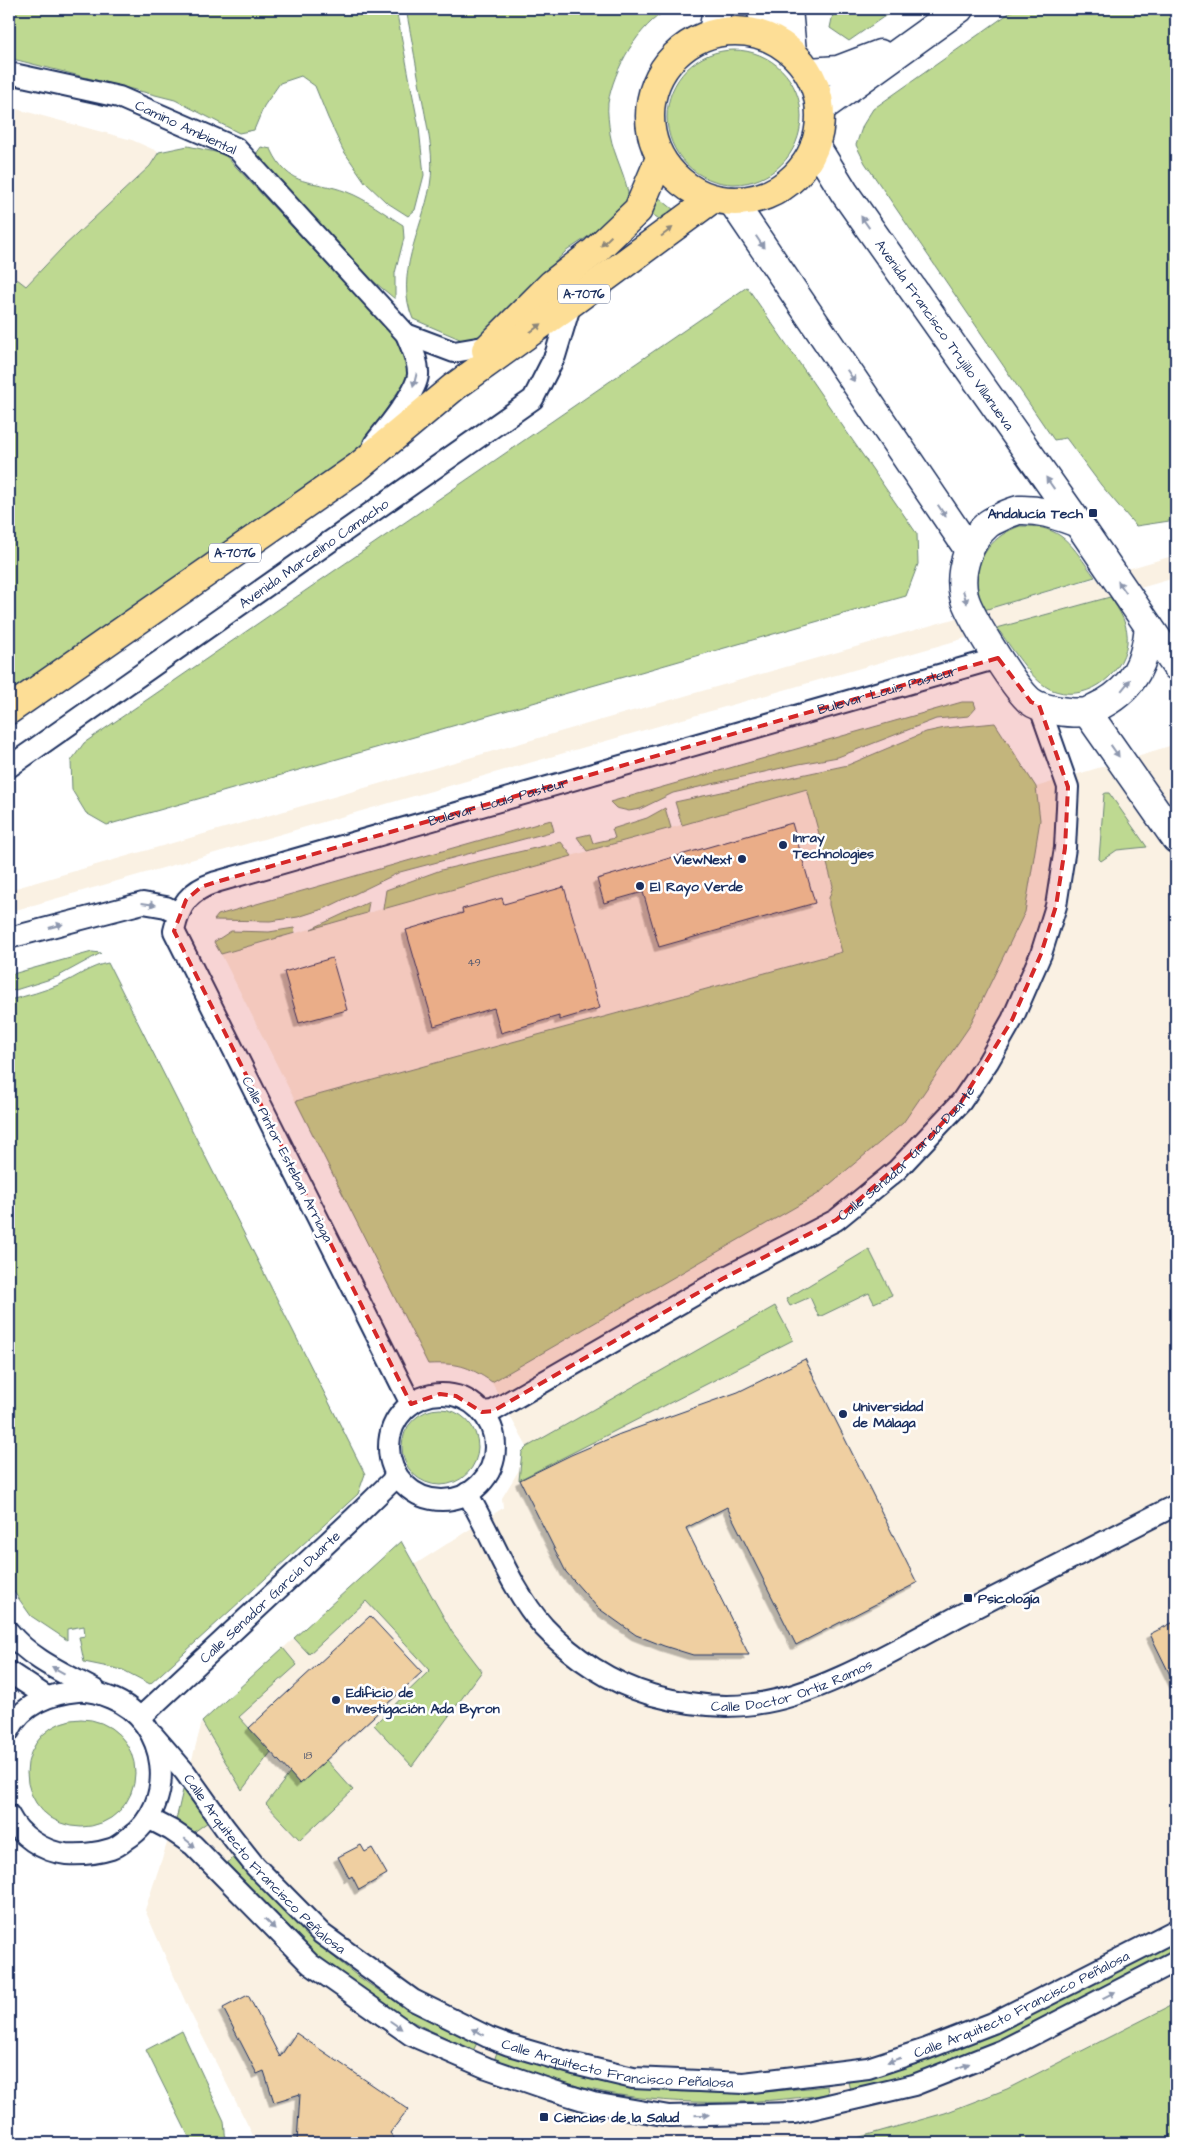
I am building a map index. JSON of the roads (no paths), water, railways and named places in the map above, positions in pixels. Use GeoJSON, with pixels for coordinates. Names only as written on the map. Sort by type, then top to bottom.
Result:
{"type":"FeatureCollection","features":[{"type":"Feature","properties":{"kind":"main road"},"geometry":{"type":"LineString","coordinates":[[715,21],[742,30],[791,54],[816,90],[820,110],[820,127],[815,145],[802,168],[783,186],[759,198],[722,200],[691,190],[673,176],[660,158],[650,134],[649,108],[655,82],[669,60],[715,21]]}},
{"type":"Feature","properties":{"kind":"main road","name":"A-7076"},"geometry":{"type":"LineString","coordinates":[[454,387],[489,346],[552,284],[595,251],[638,210],[660,158]]}},
{"type":"Feature","properties":{"kind":"main road","name":"A-7076"},"geometry":{"type":"LineString","coordinates":[[9,710],[358,467],[454,387],[571,303],[722,200]]}},
{"type":"Feature","properties":{"kind":"street"},"geometry":{"type":"LineString","coordinates":[[761,9],[791,54],[838,70],[912,42]]}},
{"type":"Feature","properties":{"kind":"street"},"geometry":{"type":"LineString","coordinates":[[788,9],[791,54]]}},
{"type":"Feature","properties":{"kind":"street"},"geometry":{"type":"LineString","coordinates":[[820,110],[959,9]]}},
{"type":"Feature","properties":{"kind":"street","name":"Camino Ambiental"},"geometry":{"type":"LineString","coordinates":[[9,73],[119,97],[236,148],[406,334],[414,354],[418,376],[411,395],[358,467]]}},
{"type":"Feature","properties":{"kind":"street","name":"Avenida Francisco Trujillo Villanueva"},"geometry":{"type":"LineString","coordinates":[[815,145],[844,192],[1078,523],[1149,627]]}},
{"type":"Feature","properties":{"kind":"street"},"geometry":{"type":"LineString","coordinates":[[722,200],[969,550]]}},
{"type":"Feature","properties":{"kind":"street","name":"Avenida Marcelino Camacho"},"geometry":{"type":"LineString","coordinates":[[9,767],[533,398],[555,356],[571,303]]}},
{"type":"Feature","properties":{"kind":"street","name":"Camino Ambiental"},"geometry":{"type":"LineString","coordinates":[[406,334],[454,352],[489,346]]}},
{"type":"Feature","properties":{"kind":"street"},"geometry":{"type":"LineString","coordinates":[[1078,523],[1041,510],[1017,510],[989,523],[969,550],[962,577],[964,597],[998,658],[1031,702],[1070,712],[1087,712],[1118,695],[1135,674],[1146,652],[1149,627]]}},
{"type":"Feature","properties":{"kind":"street"},"geometry":{"type":"LineString","coordinates":[[1149,627],[1176,666]]}},
{"type":"Feature","properties":{"kind":"street","name":"Bulevar Louis Pasteur"},"geometry":{"type":"LineString","coordinates":[[178,913],[186,900],[201,887],[216,882],[998,658]]}},
{"type":"Feature","properties":{"kind":"street","name":"Calle Senador García Duarte"},"geometry":{"type":"LineString","coordinates":[[482,1412],[493,1411],[715,1283],[836,1220],[897,1170],[960,1102],[988,1062],[1012,1020],[1041,954],[1056,906],[1066,848],[1068,787],[1038,705]]}},
{"type":"Feature","properties":{"kind":"street"},"geometry":{"type":"LineString","coordinates":[[1087,712],[1176,839]]}},
{"type":"Feature","properties":{"kind":"street"},"geometry":{"type":"LineString","coordinates":[[9,938],[143,903],[166,907],[178,913]]}},
{"type":"Feature","properties":{"kind":"street","name":"Calle Pintor Esteban Arriaga"},"geometry":{"type":"LineString","coordinates":[[178,913],[174,931],[181,946],[411,1404]]}},
{"type":"Feature","properties":{"kind":"street"},"geometry":{"type":"LineString","coordinates":[[440,1394],[456,1396],[470,1402],[482,1412],[491,1426],[494,1442],[493,1458],[487,1474],[477,1486],[467,1493],[448,1499],[432,1499],[418,1494],[405,1485],[396,1473],[390,1459],[389,1443],[392,1428],[400,1414],[411,1404],[425,1396],[440,1394]]}},
{"type":"Feature","properties":{"kind":"street","name":"Calle Senador García Duarte"},"geometry":{"type":"LineString","coordinates":[[141,1717],[354,1518],[391,1482],[396,1473]]}},
{"type":"Feature","properties":{"kind":"street","name":"Calle Doctor Ortiz Ramos"},"geometry":{"type":"LineString","coordinates":[[467,1493],[526,1604],[545,1627],[564,1644],[612,1680],[668,1699],[708,1706],[754,1704],[789,1696],[827,1682],[879,1658],[1176,1505]]}},
{"type":"Feature","properties":{"kind":"street"},"geometry":{"type":"LineString","coordinates":[[9,1632],[15,1640],[41,1660],[101,1694],[118,1701],[141,1717],[153,1735],[161,1760],[161,1787],[157,1803],[136,1834],[113,1849],[86,1856],[58,1853],[33,1842],[13,1824],[9,1815]]}},
{"type":"Feature","properties":{"kind":"street"},"geometry":{"type":"LineString","coordinates":[[9,1672],[46,1697]]}},
{"type":"Feature","properties":{"kind":"street"},"geometry":{"type":"LineString","coordinates":[[9,1731],[26,1710],[46,1697],[64,1692],[82,1691],[101,1694]]}},
{"type":"Feature","properties":{"kind":"street","name":"Calle Arquitecto Francisco Peñalosa"},"geometry":{"type":"LineString","coordinates":[[153,1735],[185,1772],[255,1866],[322,1934],[413,2000],[488,2037],[509,2045],[574,2064],[633,2078],[744,2083],[868,2068],[926,2049],[993,2023],[1176,1930]]}},
{"type":"Feature","properties":{"kind":"street","name":"Calle Arquitecto Francisco Peñalosa"},"geometry":{"type":"LineString","coordinates":[[148,1818],[171,1830],[193,1845],[310,1964],[411,2035],[487,2068],[551,2090],[593,2103],[669,2116],[794,2113],[914,2085],[1003,2050],[1176,1961]]}},
{"type":"Feature","properties":{"kind":"place","name":"Andalucía Tech"},"geometry":{"type":"Point","coordinates":[1093,513]}},
{"type":"Feature","properties":{"kind":"place","name":"Inray Technologies"},"geometry":{"type":"Point","coordinates":[783,845]}},
{"type":"Feature","properties":{"kind":"place","name":"ViewNext"},"geometry":{"type":"Point","coordinates":[742,859]}},
{"type":"Feature","properties":{"kind":"place","name":"El Rayo Verde"},"geometry":{"type":"Point","coordinates":[640,886]}},
{"type":"Feature","properties":{"kind":"place","name":"Universidad de Málaga"},"geometry":{"type":"Point","coordinates":[843,1414]}},
{"type":"Feature","properties":{"kind":"place","name":"Psicología"},"geometry":{"type":"Point","coordinates":[968,1598]}},
{"type":"Feature","properties":{"kind":"place","name":"Edificio de Investigación Ada Byron"},"geometry":{"type":"Point","coordinates":[336,1700]}},
{"type":"Feature","properties":{"kind":"place","name":"Ciencias de la Salud"},"geometry":{"type":"Point","coordinates":[544,2117]}}]}
